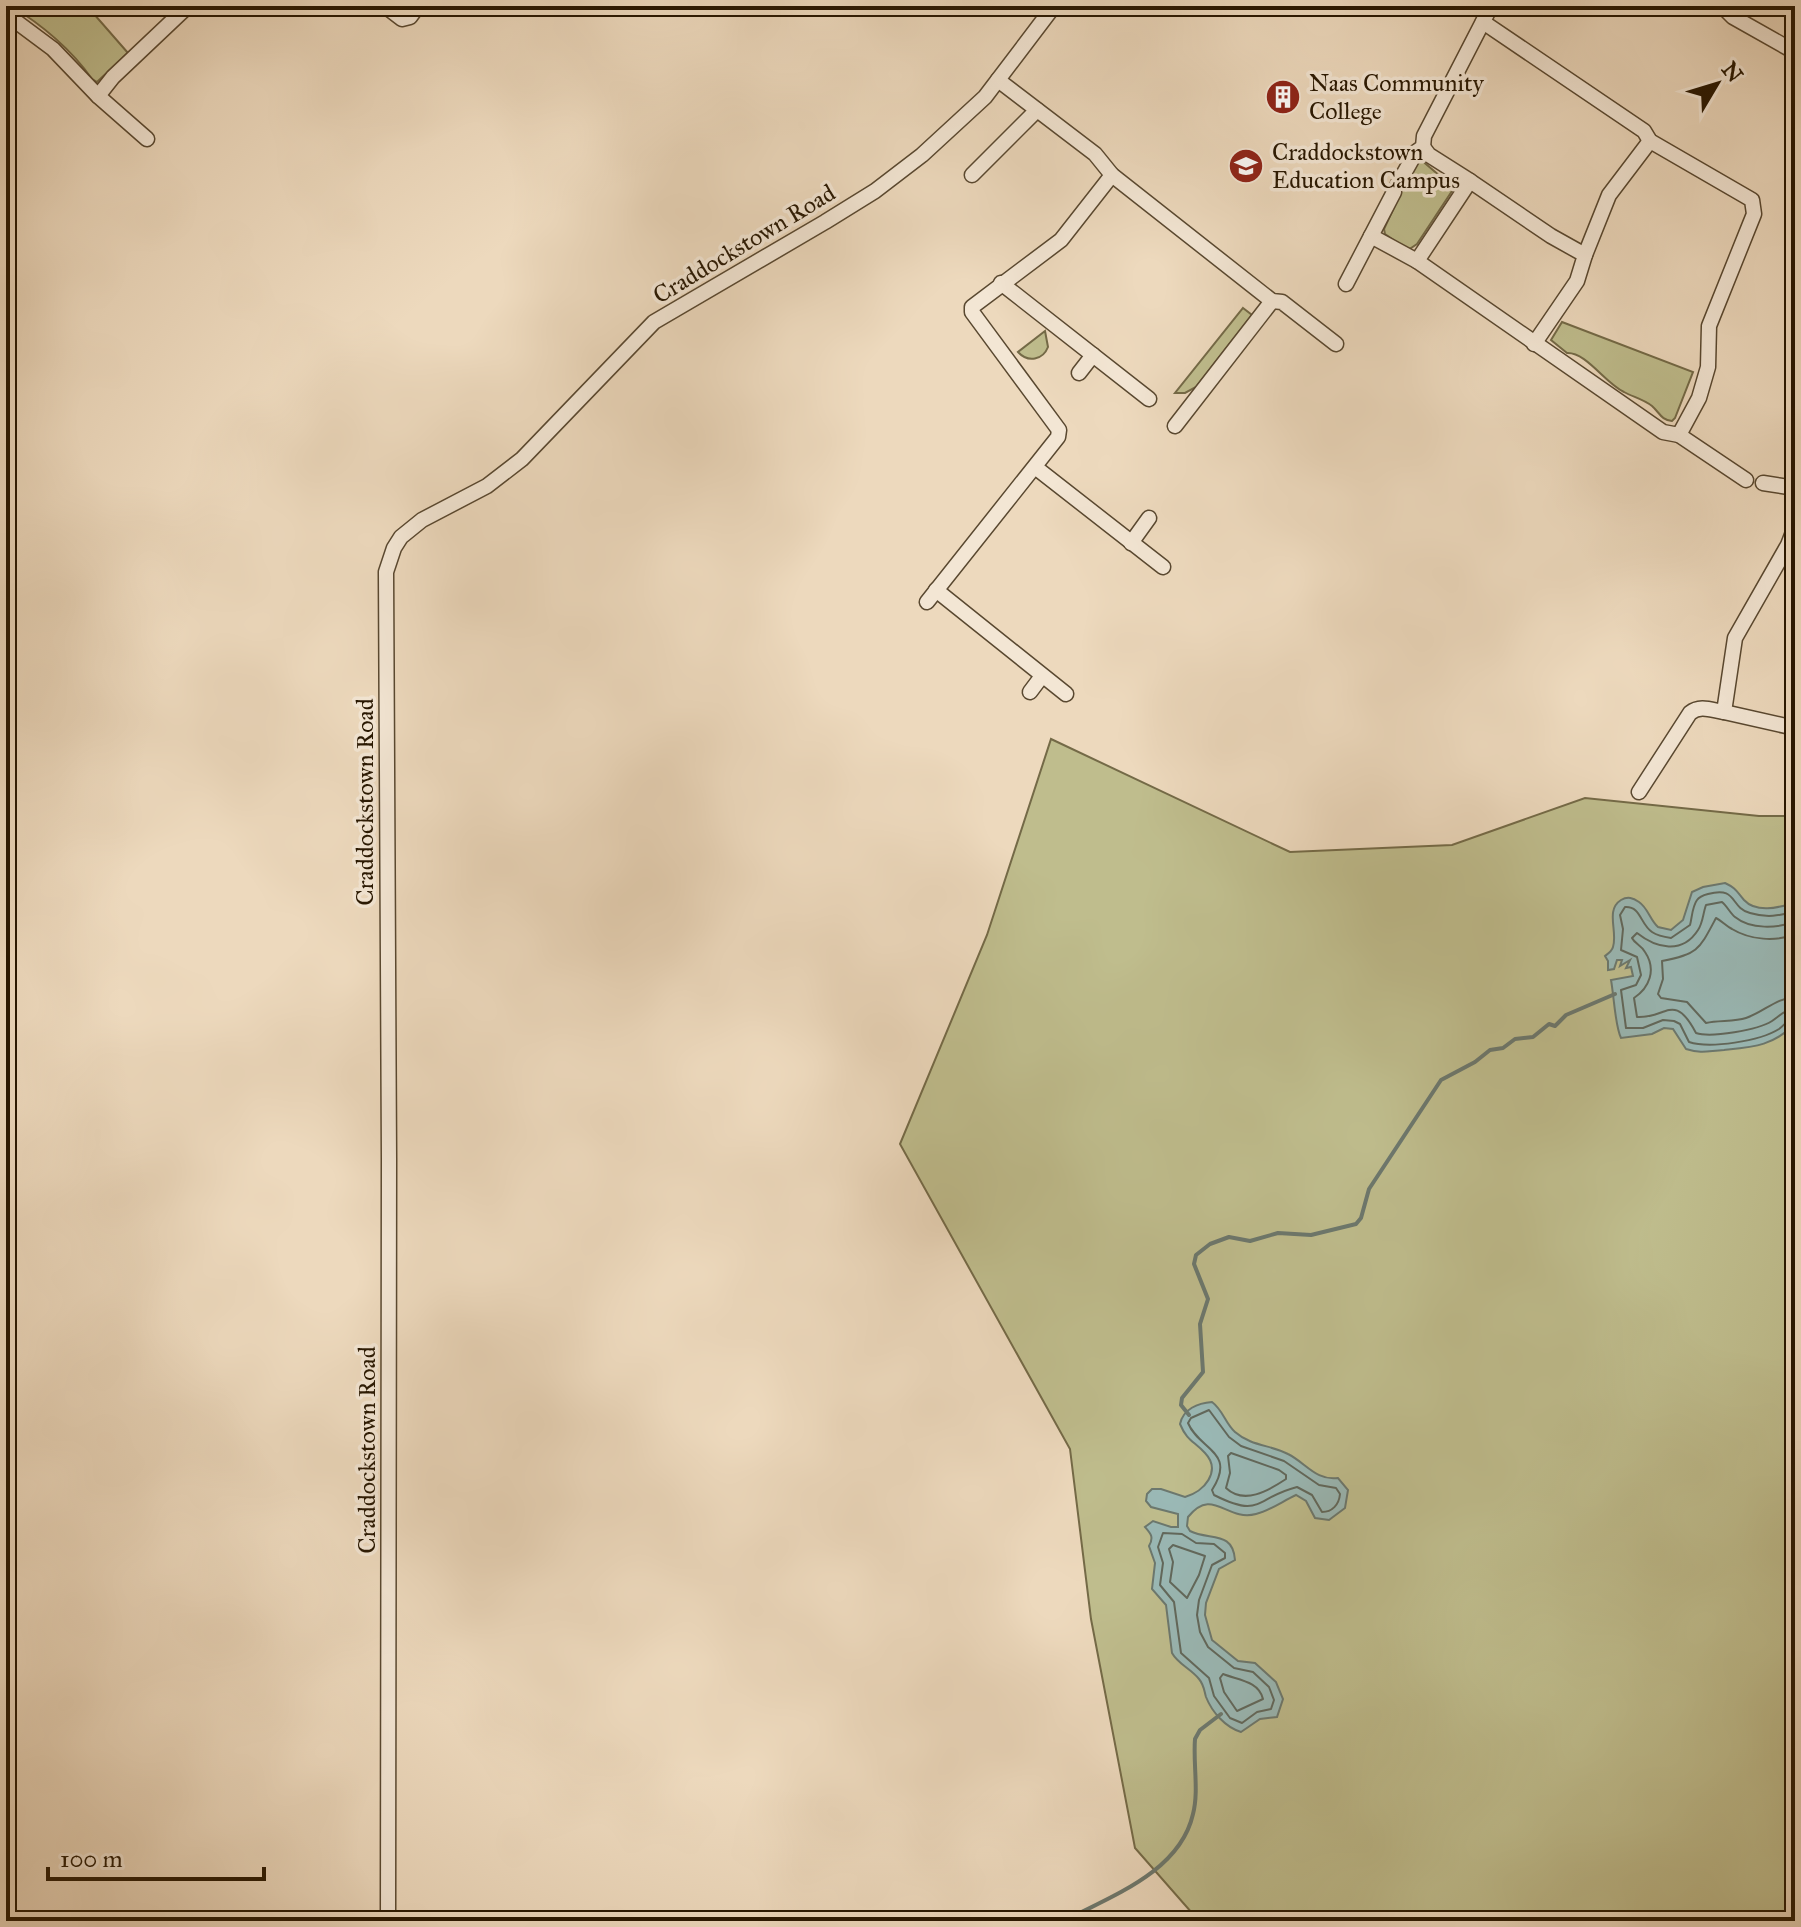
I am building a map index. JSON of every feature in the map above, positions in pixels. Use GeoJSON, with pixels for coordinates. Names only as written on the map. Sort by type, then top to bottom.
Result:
{"type":"FeatureCollection","features":[{"type":"Feature","properties":{"kind":"street"},"geometry":{"type":"LineString","coordinates":[[98,96],[113,77],[188,6]]}},
{"type":"Feature","properties":{"kind":"street"},"geometry":{"type":"LineString","coordinates":[[385,6],[402,19],[410,17],[418,6]]}},
{"type":"Feature","properties":{"kind":"street","name":"Craddockstown Road"},"geometry":{"type":"LineString","coordinates":[[388,1921],[386,572],[394,548],[401,537],[422,520],[487,486],[522,459],[654,322],[875,191],[965,117],[998,80],[1054,6]]}},
{"type":"Feature","properties":{"kind":"street"},"geometry":{"type":"LineString","coordinates":[[1491,6],[1424,136],[1423,147],[1429,155],[1585,255]]}},
{"type":"Feature","properties":{"kind":"street"},"geometry":{"type":"LineString","coordinates":[[1722,6],[1733,17],[1795,52]]}},
{"type":"Feature","properties":{"kind":"street"},"geometry":{"type":"LineString","coordinates":[[6,14],[53,49],[98,96],[147,139]]}},
{"type":"Feature","properties":{"kind":"street"},"geometry":{"type":"LineString","coordinates":[[1483,22],[1644,131],[1650,141],[1752,200],[1754,214],[1709,326],[1708,367],[1699,398],[1679,435]]}},
{"type":"Feature","properties":{"kind":"street"},"geometry":{"type":"LineString","coordinates":[[998,80],[1095,154],[1112,175],[1272,301],[1282,302],[1336,344]]}},
{"type":"Feature","properties":{"kind":"street"},"geometry":{"type":"LineString","coordinates":[[972,175],[1037,110]]}},
{"type":"Feature","properties":{"kind":"street"},"geometry":{"type":"LineString","coordinates":[[1534,344],[1577,281],[1609,195],[1650,141]]}},
{"type":"Feature","properties":{"kind":"street"},"geometry":{"type":"LineString","coordinates":[[1346,284],[1416,152],[1423,147]]}},
{"type":"Feature","properties":{"kind":"street"},"geometry":{"type":"LineString","coordinates":[[1066,694],[932,596],[1058,437],[1059,430],[972,312],[975,302],[1061,240],[1112,175]]}},
{"type":"Feature","properties":{"kind":"street"},"geometry":{"type":"LineString","coordinates":[[1417,261],[1470,181]]}},
{"type":"Feature","properties":{"kind":"street"},"geometry":{"type":"LineString","coordinates":[[1371,236],[1417,261],[1663,432],[1679,435],[1746,480]]}},
{"type":"Feature","properties":{"kind":"street"},"geometry":{"type":"LineString","coordinates":[[1001,283],[1149,399]]}},
{"type":"Feature","properties":{"kind":"street"},"geometry":{"type":"LineString","coordinates":[[1175,426],[1272,301]]}},
{"type":"Feature","properties":{"kind":"street"},"geometry":{"type":"LineString","coordinates":[[1079,373],[1093,355]]}},
{"type":"Feature","properties":{"kind":"street"},"geometry":{"type":"LineString","coordinates":[[1035,467],[1163,567]]}},
{"type":"Feature","properties":{"kind":"street"},"geometry":{"type":"LineString","coordinates":[[1763,483],[1795,488]]}},
{"type":"Feature","properties":{"kind":"street"},"geometry":{"type":"LineString","coordinates":[[1131,543],[1149,518]]}},
{"type":"Feature","properties":{"kind":"street"},"geometry":{"type":"LineString","coordinates":[[1724,712],[1735,638],[1795,527]]}},
{"type":"Feature","properties":{"kind":"street"},"geometry":{"type":"LineString","coordinates":[[1030,692],[1042,676]]}},
{"type":"Feature","properties":{"kind":"street"},"geometry":{"type":"LineString","coordinates":[[1639,792],[1696,708],[1795,728]]}},
{"type":"Feature","properties":{"kind":"shaded area"},"geometry":{"type":"Polygon","coordinates":[[[11,6],[87,6],[128,53],[97,82],[55,38],[11,6]]]}},
{"type":"Feature","properties":{"kind":"shaded area"},"geometry":{"type":"Polygon","coordinates":[[[1420,159],[1454,188],[1417,244],[1408,250],[1385,234],[1384,229],[1420,159]]]}},
{"type":"Feature","properties":{"kind":"shaded area"},"geometry":{"type":"Polygon","coordinates":[[[1243,308],[1252,315],[1196,387],[1185,393],[1175,393],[1243,308]]]}},
{"type":"Feature","properties":{"kind":"shaded area"},"geometry":{"type":"Polygon","coordinates":[[[1562,322],[1693,372],[1675,418],[1672,421],[1665,419],[1649,404],[1617,388],[1581,357],[1567,353],[1551,340],[1562,322]]]}},
{"type":"Feature","properties":{"kind":"shaded area"},"geometry":{"type":"Polygon","coordinates":[[[1045,331],[1048,347],[1043,355],[1031,359],[1018,352],[1045,331]]]}},
{"type":"Feature","properties":{"kind":"shaded area"},"geometry":{"type":"Polygon","coordinates":[[[1051,739],[1290,852],[1452,845],[1585,798],[1759,816],[1795,816],[1795,1921],[1199,1921],[1135,1848],[1091,1619],[1070,1449],[900,1144],[987,935],[1051,739]]]}},
{"type":"Feature","properties":{"kind":"water"},"geometry":{"type":"Polygon","coordinates":[[[1725,883],[1755,907],[1795,903],[1795,1024],[1779,1037],[1762,1044],[1709,1051],[1686,1049],[1673,1029],[1664,1028],[1652,1034],[1621,1038],[1611,980],[1633,976],[1631,967],[1626,968],[1630,960],[1620,966],[1622,960],[1617,960],[1614,969],[1608,970],[1605,956],[1613,947],[1616,904],[1626,898],[1635,899],[1645,907],[1658,927],[1671,930],[1683,920],[1692,892],[1725,883]]]}},
{"type":"Feature","properties":{"kind":"water"},"geometry":{"type":"Polygon","coordinates":[[[1212,1402],[1241,1437],[1288,1454],[1323,1477],[1338,1478],[1348,1490],[1345,1508],[1329,1520],[1315,1518],[1306,1501],[1296,1495],[1256,1514],[1245,1515],[1205,1505],[1188,1517],[1190,1531],[1225,1540],[1230,1544],[1235,1560],[1219,1569],[1206,1603],[1205,1615],[1212,1640],[1238,1661],[1255,1663],[1276,1682],[1283,1699],[1277,1717],[1260,1719],[1241,1732],[1230,1727],[1215,1713],[1201,1681],[1172,1653],[1166,1605],[1152,1589],[1155,1563],[1149,1546],[1151,1536],[1145,1527],[1153,1521],[1178,1527],[1178,1514],[1151,1507],[1146,1501],[1152,1489],[1185,1497],[1199,1491],[1208,1480],[1212,1467],[1210,1460],[1180,1424],[1184,1414],[1192,1408],[1212,1402]]]}},
{"type":"Feature","properties":{"kind":"waterway"},"geometry":{"type":"LineString","coordinates":[[1189,1415],[1181,1405],[1182,1398],[1203,1372],[1200,1324],[1208,1299],[1194,1264],[1196,1255],[1210,1244],[1229,1237],[1250,1241],[1278,1233],[1311,1235],[1356,1224],[1361,1218],[1369,1189],[1441,1080],[1475,1062],[1490,1050],[1503,1048],[1515,1039],[1533,1037],[1549,1024],[1555,1026],[1566,1015],[1615,994]]}},
{"type":"Feature","properties":{"kind":"waterway"},"geometry":{"type":"LineString","coordinates":[[1064,1921],[1141,1880],[1174,1852],[1186,1834],[1195,1805],[1195,1739],[1200,1730],[1221,1714]]}},
{"type":"Feature","properties":{"kind":"place","name":"Naas Community College"},"geometry":{"type":"Point","coordinates":[1283,97]}},
{"type":"Feature","properties":{"kind":"place","name":"Craddockstown Education Campus"},"geometry":{"type":"Point","coordinates":[1246,166]}}]}
